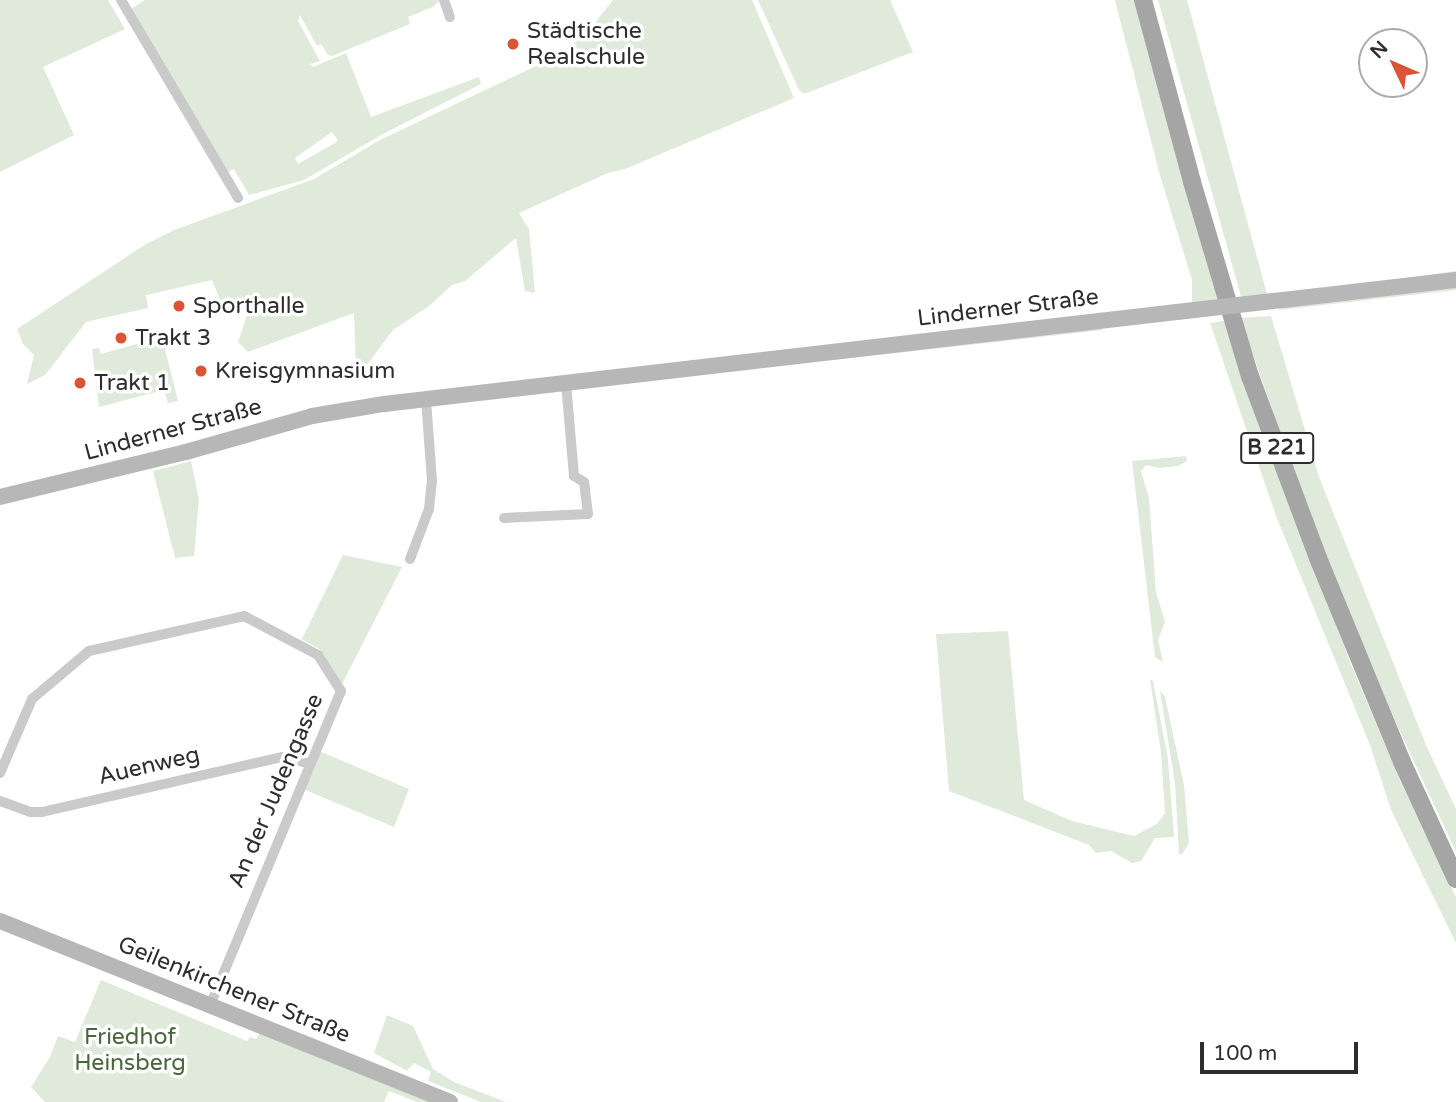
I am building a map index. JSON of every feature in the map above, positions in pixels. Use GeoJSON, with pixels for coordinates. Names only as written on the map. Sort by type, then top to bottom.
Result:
{"type":"FeatureCollection","features":[{"type":"Feature","properties":{"kind":"main road","name":"B 221"},"geometry":{"type":"LineString","coordinates":[[1143,0],[1192,182],[1250,376],[1318,558],[1402,762],[1456,879]]}},
{"type":"Feature","properties":{"kind":"main road","name":"Linderner Straße"},"geometry":{"type":"LineString","coordinates":[[0,497],[186,452],[312,416],[426,399],[1456,280]]}},
{"type":"Feature","properties":{"kind":"main road","name":"Geilenkirchener Straße"},"geometry":{"type":"LineString","coordinates":[[0,921],[450,1102]]}},
{"type":"Feature","properties":{"kind":"street"},"geometry":{"type":"LineString","coordinates":[[121,0],[238,198]]}},
{"type":"Feature","properties":{"kind":"street"},"geometry":{"type":"LineString","coordinates":[[444,0],[450,17]]}},
{"type":"Feature","properties":{"kind":"street"},"geometry":{"type":"LineString","coordinates":[[504,518],[588,514],[584,482],[574,476],[566,382]]}},
{"type":"Feature","properties":{"kind":"street"},"geometry":{"type":"LineString","coordinates":[[410,559],[429,509],[432,481],[426,399]]}},
{"type":"Feature","properties":{"kind":"street","name":"An der Judengasse"},"geometry":{"type":"LineString","coordinates":[[0,773],[32,699],[89,651],[244,616],[318,655],[341,691],[210,1005]]}},
{"type":"Feature","properties":{"kind":"street","name":"Auenweg"},"geometry":{"type":"LineString","coordinates":[[0,801],[31,812],[42,812],[282,757],[309,763]]}},
{"type":"Feature","properties":{"kind":"green space"},"geometry":{"type":"Polygon","coordinates":[[[0,0],[108,0],[125,29],[43,67],[74,135],[0,172],[0,0]]]}},
{"type":"Feature","properties":{"kind":"green space"},"geometry":{"type":"Polygon","coordinates":[[[145,0],[440,0],[433,7],[408,17],[410,24],[332,56],[328,55],[321,44],[317,46],[300,15],[298,21],[320,61],[310,64],[313,67],[346,53],[371,117],[479,77],[481,84],[383,134],[304,180],[249,195],[234,169],[227,172],[131,9],[145,0]],[[332,132],[295,158],[298,164],[335,143],[338,140],[332,132]]]}},
{"type":"Feature","properties":{"kind":"green space"},"geometry":{"type":"Polygon","coordinates":[[[613,0],[752,0],[794,98],[625,169],[608,173],[519,213],[529,229],[535,293],[525,291],[516,238],[465,281],[452,285],[429,306],[393,330],[366,366],[360,382],[356,367],[354,313],[248,352],[238,342],[249,309],[243,302],[236,308],[224,310],[212,280],[146,295],[148,308],[86,322],[45,375],[27,384],[34,355],[23,344],[17,329],[146,244],[174,230],[314,179],[380,140],[557,56],[585,35],[613,0]]]}},
{"type":"Feature","properties":{"kind":"green space"},"geometry":{"type":"Polygon","coordinates":[[[758,0],[890,0],[913,52],[804,94],[799,90],[758,0]]]}},
{"type":"Feature","properties":{"kind":"green space"},"geometry":{"type":"Polygon","coordinates":[[[1115,0],[1139,0],[1224,303],[1079,317],[1192,302],[1192,280],[1159,172],[1115,0]]]}},
{"type":"Feature","properties":{"kind":"green space"},"geometry":{"type":"Polygon","coordinates":[[[1158,0],[1187,0],[1267,294],[1337,288],[1456,271],[1456,277],[1242,300],[1158,0]]]}},
{"type":"Feature","properties":{"kind":"green space"},"geometry":{"type":"Polygon","coordinates":[[[1456,287],[1456,290],[1279,310],[1279,307],[1456,287]]]}},
{"type":"Feature","properties":{"kind":"green space"},"geometry":{"type":"Polygon","coordinates":[[[1271,316],[1319,477],[1426,745],[1456,809],[1456,852],[1396,723],[1315,530],[1240,318],[1271,316]]]}},
{"type":"Feature","properties":{"kind":"green space"},"geometry":{"type":"Polygon","coordinates":[[[1229,320],[1267,444],[1352,667],[1400,780],[1456,897],[1456,943],[1391,810],[1370,745],[1276,516],[1210,323],[1229,320]]]}},
{"type":"Feature","properties":{"kind":"green space"},"geometry":{"type":"Polygon","coordinates":[[[1101,327],[1103,330],[834,360],[835,357],[1101,327]]]}},
{"type":"Feature","properties":{"kind":"green space"},"geometry":{"type":"Polygon","coordinates":[[[162,337],[178,401],[168,403],[164,390],[99,407],[92,349],[99,348],[101,354],[162,337]]]}},
{"type":"Feature","properties":{"kind":"green space"},"geometry":{"type":"Polygon","coordinates":[[[1186,456],[1187,461],[1178,466],[1159,468],[1146,465],[1141,471],[1149,498],[1156,592],[1165,622],[1158,640],[1163,662],[1155,657],[1132,461],[1186,456]]]}},
{"type":"Feature","properties":{"kind":"green space"},"geometry":{"type":"Polygon","coordinates":[[[191,461],[199,500],[194,556],[175,558],[153,471],[191,461]]]}},
{"type":"Feature","properties":{"kind":"green space"},"geometry":{"type":"Polygon","coordinates":[[[343,555],[402,567],[342,684],[321,650],[302,639],[343,555]]]}},
{"type":"Feature","properties":{"kind":"green space"},"geometry":{"type":"Polygon","coordinates":[[[1008,631],[1024,800],[1072,821],[1134,836],[1157,824],[1165,813],[1161,752],[1150,679],[1153,681],[1168,759],[1174,837],[1155,838],[1141,861],[1132,863],[1111,851],[1096,853],[1089,845],[949,791],[936,634],[1008,631]]]}},
{"type":"Feature","properties":{"kind":"green space"},"geometry":{"type":"Polygon","coordinates":[[[1160,691],[1165,697],[1184,785],[1189,843],[1182,854],[1179,854],[1175,783],[1160,691]]]}},
{"type":"Feature","properties":{"kind":"green space"},"geometry":{"type":"Polygon","coordinates":[[[319,751],[409,789],[394,827],[303,789],[319,751]]]}},
{"type":"Feature","properties":{"kind":"green space","name":"Friedhof Heinsberg"},"geometry":{"type":"Polygon","coordinates":[[[101,980],[247,1041],[250,1037],[256,1039],[260,1033],[436,1102],[417,1102],[389,1091],[384,1102],[45,1102],[31,1087],[50,1057],[58,1036],[75,1042],[101,980]]]}},
{"type":"Feature","properties":{"kind":"green space"},"geometry":{"type":"Polygon","coordinates":[[[387,1015],[413,1026],[433,1069],[454,1082],[506,1102],[481,1102],[428,1081],[431,1072],[414,1063],[407,1071],[374,1053],[387,1015]]]}},
{"type":"Feature","properties":{"kind":"place","name":"Städtische Realschule"},"geometry":{"type":"Point","coordinates":[513,44]}},
{"type":"Feature","properties":{"kind":"place","name":"Sporthalle"},"geometry":{"type":"Point","coordinates":[179,306]}},
{"type":"Feature","properties":{"kind":"place","name":"Trakt 3"},"geometry":{"type":"Point","coordinates":[121,338]}},
{"type":"Feature","properties":{"kind":"place","name":"Kreisgymnasium"},"geometry":{"type":"Point","coordinates":[201,371]}},
{"type":"Feature","properties":{"kind":"place","name":"Trakt 1"},"geometry":{"type":"Point","coordinates":[80,383]}}]}
